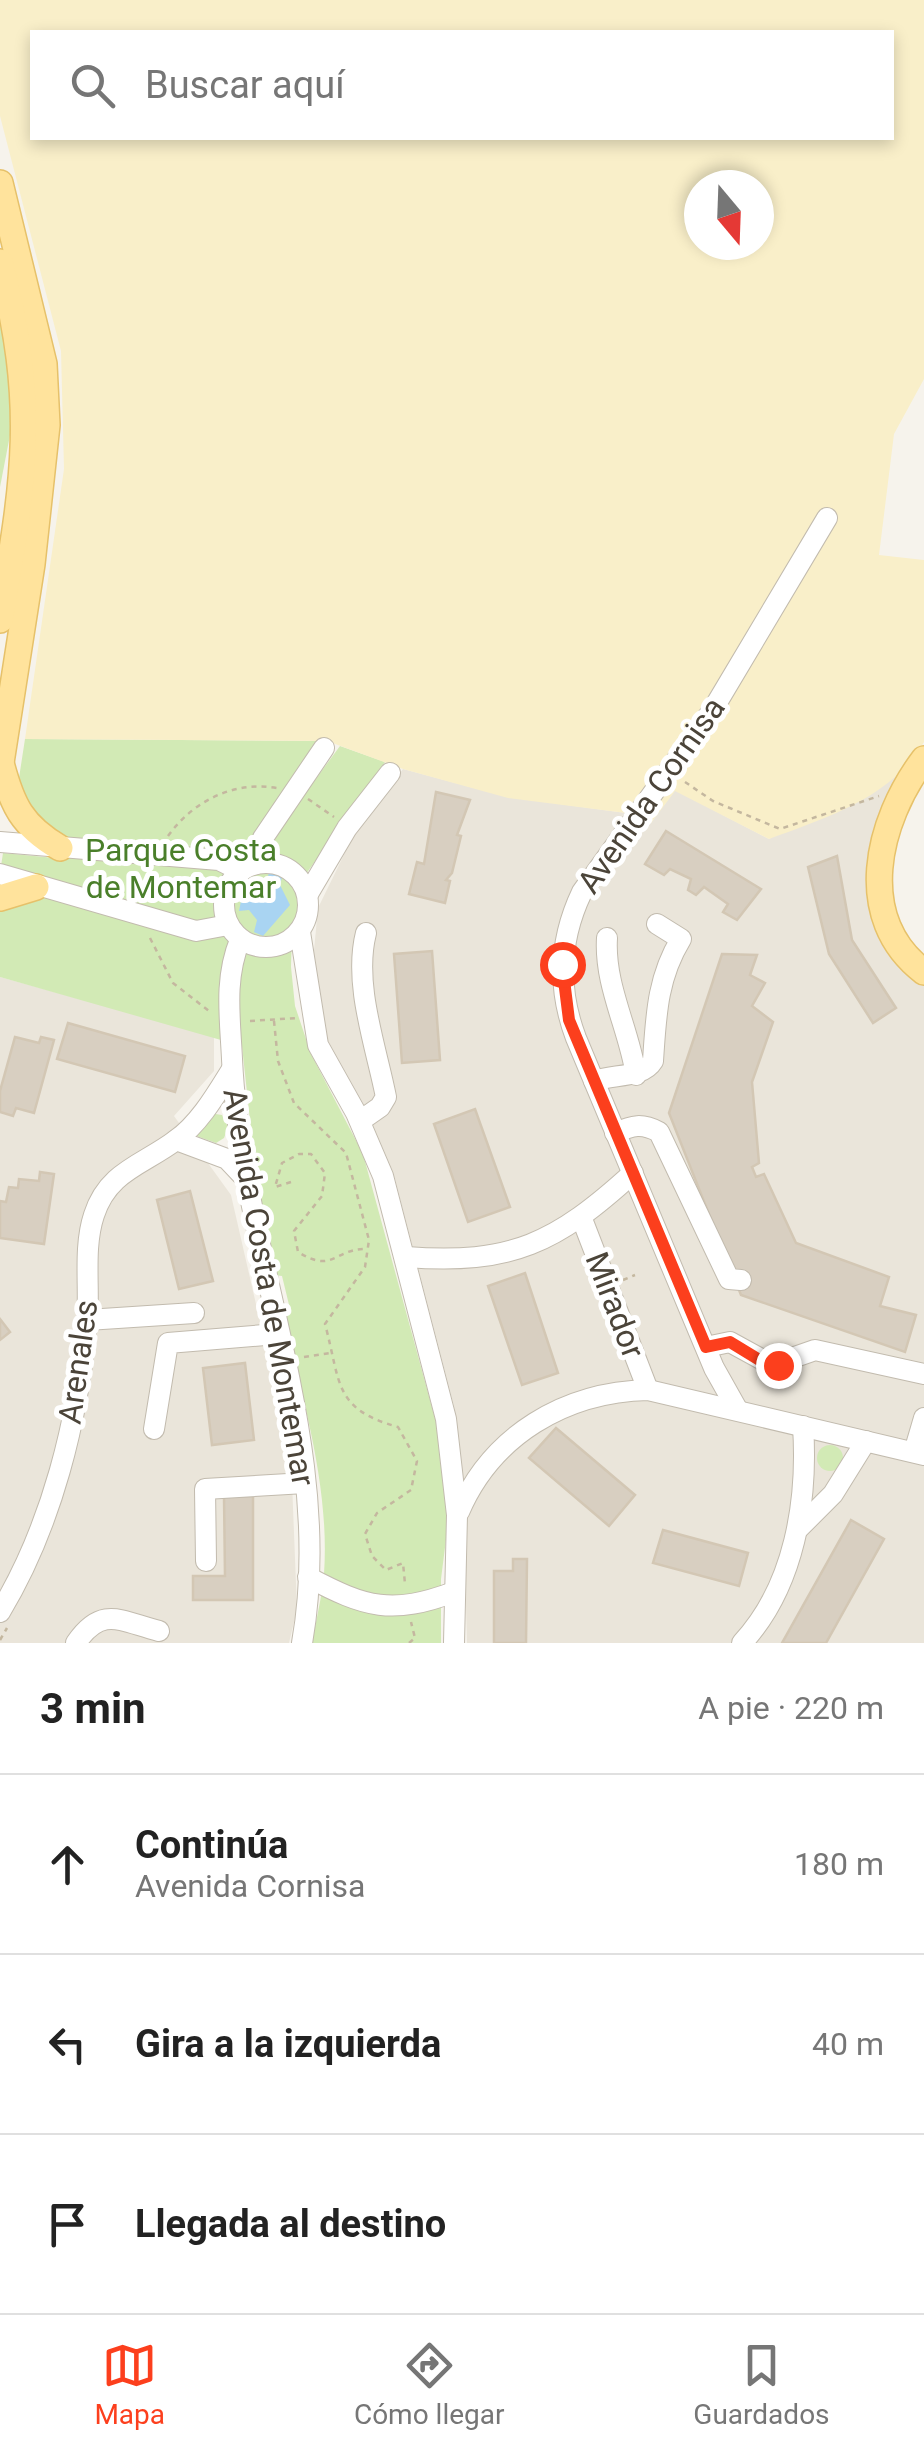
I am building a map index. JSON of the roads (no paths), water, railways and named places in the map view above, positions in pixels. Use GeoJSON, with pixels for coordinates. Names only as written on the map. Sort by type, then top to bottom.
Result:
{"type":"FeatureCollection","features":[{"type":"Feature","properties":{"kind":"main road"},"geometry":{"type":"LineString","coordinates":[[0,183],[44,364],[44,468],[1,766],[12,806],[21,819],[60,848]]}},
{"type":"Feature","properties":{"kind":"main road"},"geometry":{"type":"LineString","coordinates":[[0,262],[22,356],[27,447],[8,528],[0,620]]}},
{"type":"Feature","properties":{"kind":"main road"},"geometry":{"type":"LineString","coordinates":[[924,760],[903,787],[885,834],[878,880],[892,936],[907,959],[924,972]]}},
{"type":"Feature","properties":{"kind":"main road"},"geometry":{"type":"LineString","coordinates":[[0,898],[36,887]]}},
{"type":"Feature","properties":{"kind":"street","name":"Avenida Cornisa"},"geometry":{"type":"LineString","coordinates":[[737,1410],[706,1347],[569,1020],[562,982],[564,944],[574,908],[712,710],[826,518]]}},
{"type":"Feature","properties":{"kind":"street"},"geometry":{"type":"LineString","coordinates":[[8,528],[23,540],[32,564]]}},
{"type":"Feature","properties":{"kind":"street"},"geometry":{"type":"LineString","coordinates":[[324,748],[292,791],[224,902],[234,932],[252,946],[278,947],[300,932],[306,920],[308,894],[347,828],[390,773]]}},
{"type":"Feature","properties":{"kind":"street"},"geometry":{"type":"LineString","coordinates":[[0,842],[219,860],[248,868],[282,866],[302,882],[308,894]]}},
{"type":"Feature","properties":{"kind":"street"},"geometry":{"type":"LineString","coordinates":[[0,874],[145,919],[196,931],[234,932]]}},
{"type":"Feature","properties":{"kind":"street"},"geometry":{"type":"LineString","coordinates":[[594,1081],[620,1072],[636,1075],[648,1071],[653,1061],[658,992],[666,963],[680,939],[657,924]]}},
{"type":"Feature","properties":{"kind":"street","name":"Avenida Costa de Montemar"},"geometry":{"type":"LineString","coordinates":[[234,932],[229,969],[230,1020],[244,1177],[305,1483],[308,1577],[302,1643]]}},
{"type":"Feature","properties":{"kind":"street"},"geometry":{"type":"LineString","coordinates":[[300,932],[318,1045],[360,1121],[383,1176],[446,1419],[458,1516],[454,1643]]}},
{"type":"Feature","properties":{"kind":"street"},"geometry":{"type":"LineString","coordinates":[[360,1121],[380,1108],[386,1097],[366,994],[361,953],[366,933]]}},
{"type":"Feature","properties":{"kind":"street"},"geometry":{"type":"LineString","coordinates":[[607,938],[610,978],[631,1040],[636,1075]]}},
{"type":"Feature","properties":{"kind":"street","name":"Arenales"},"geometry":{"type":"LineString","coordinates":[[0,1612],[38,1533],[76,1408],[88,1320],[90,1228],[98,1203],[129,1166],[176,1140],[213,1101],[232,1068]]}},
{"type":"Feature","properties":{"kind":"street"},"geometry":{"type":"LineString","coordinates":[[615,1133],[632,1125],[646,1125],[659,1132],[729,1280],[741,1280]]}},
{"type":"Feature","properties":{"kind":"street"},"geometry":{"type":"LineString","coordinates":[[176,1140],[227,1159],[244,1177]]}},
{"type":"Feature","properties":{"kind":"street"},"geometry":{"type":"LineString","coordinates":[[406,1257],[478,1260],[509,1253],[582,1220],[633,1173]]}},
{"type":"Feature","properties":{"kind":"street","name":"Mirador"},"geometry":{"type":"LineString","coordinates":[[582,1220],[648,1390]]}},
{"type":"Feature","properties":{"kind":"street"},"geometry":{"type":"LineString","coordinates":[[88,1320],[194,1313]]}},
{"type":"Feature","properties":{"kind":"street"},"geometry":{"type":"LineString","coordinates":[[154,1430],[168,1343],[277,1334]]}},
{"type":"Feature","properties":{"kind":"street"},"geometry":{"type":"LineString","coordinates":[[706,1347],[730,1342],[761,1361],[778,1365],[815,1350],[924,1374]]}},
{"type":"Feature","properties":{"kind":"street"},"geometry":{"type":"LineString","coordinates":[[458,1516],[490,1460],[534,1422],[588,1398],[648,1390],[919,1454],[924,1418]]}},
{"type":"Feature","properties":{"kind":"street"},"geometry":{"type":"LineString","coordinates":[[742,1643],[774,1596],[798,1528],[805,1473],[803,1426]]}},
{"type":"Feature","properties":{"kind":"street"},"geometry":{"type":"LineString","coordinates":[[798,1528],[833,1494],[866,1441]]}},
{"type":"Feature","properties":{"kind":"street"},"geometry":{"type":"LineString","coordinates":[[206,1560],[205,1489],[305,1483]]}},
{"type":"Feature","properties":{"kind":"street"},"geometry":{"type":"LineString","coordinates":[[308,1577],[360,1603],[407,1607],[454,1592]]}},
{"type":"Feature","properties":{"kind":"street"},"geometry":{"type":"LineString","coordinates":[[76,1643],[90,1622],[105,1618],[159,1632]]}},
{"type":"Feature","properties":{"kind":"water"},"geometry":{"type":"Polygon","coordinates":[[[269,871],[283,873],[280,885],[290,905],[263,936],[254,932],[257,920],[249,910],[239,911],[244,886],[253,890],[267,883],[269,871]]]}},
{"type":"Feature","properties":{"kind":"park label","name":"Parque Costa de Montemar"},"geometry":{"type":"Point","coordinates":[181,868]}}]}
